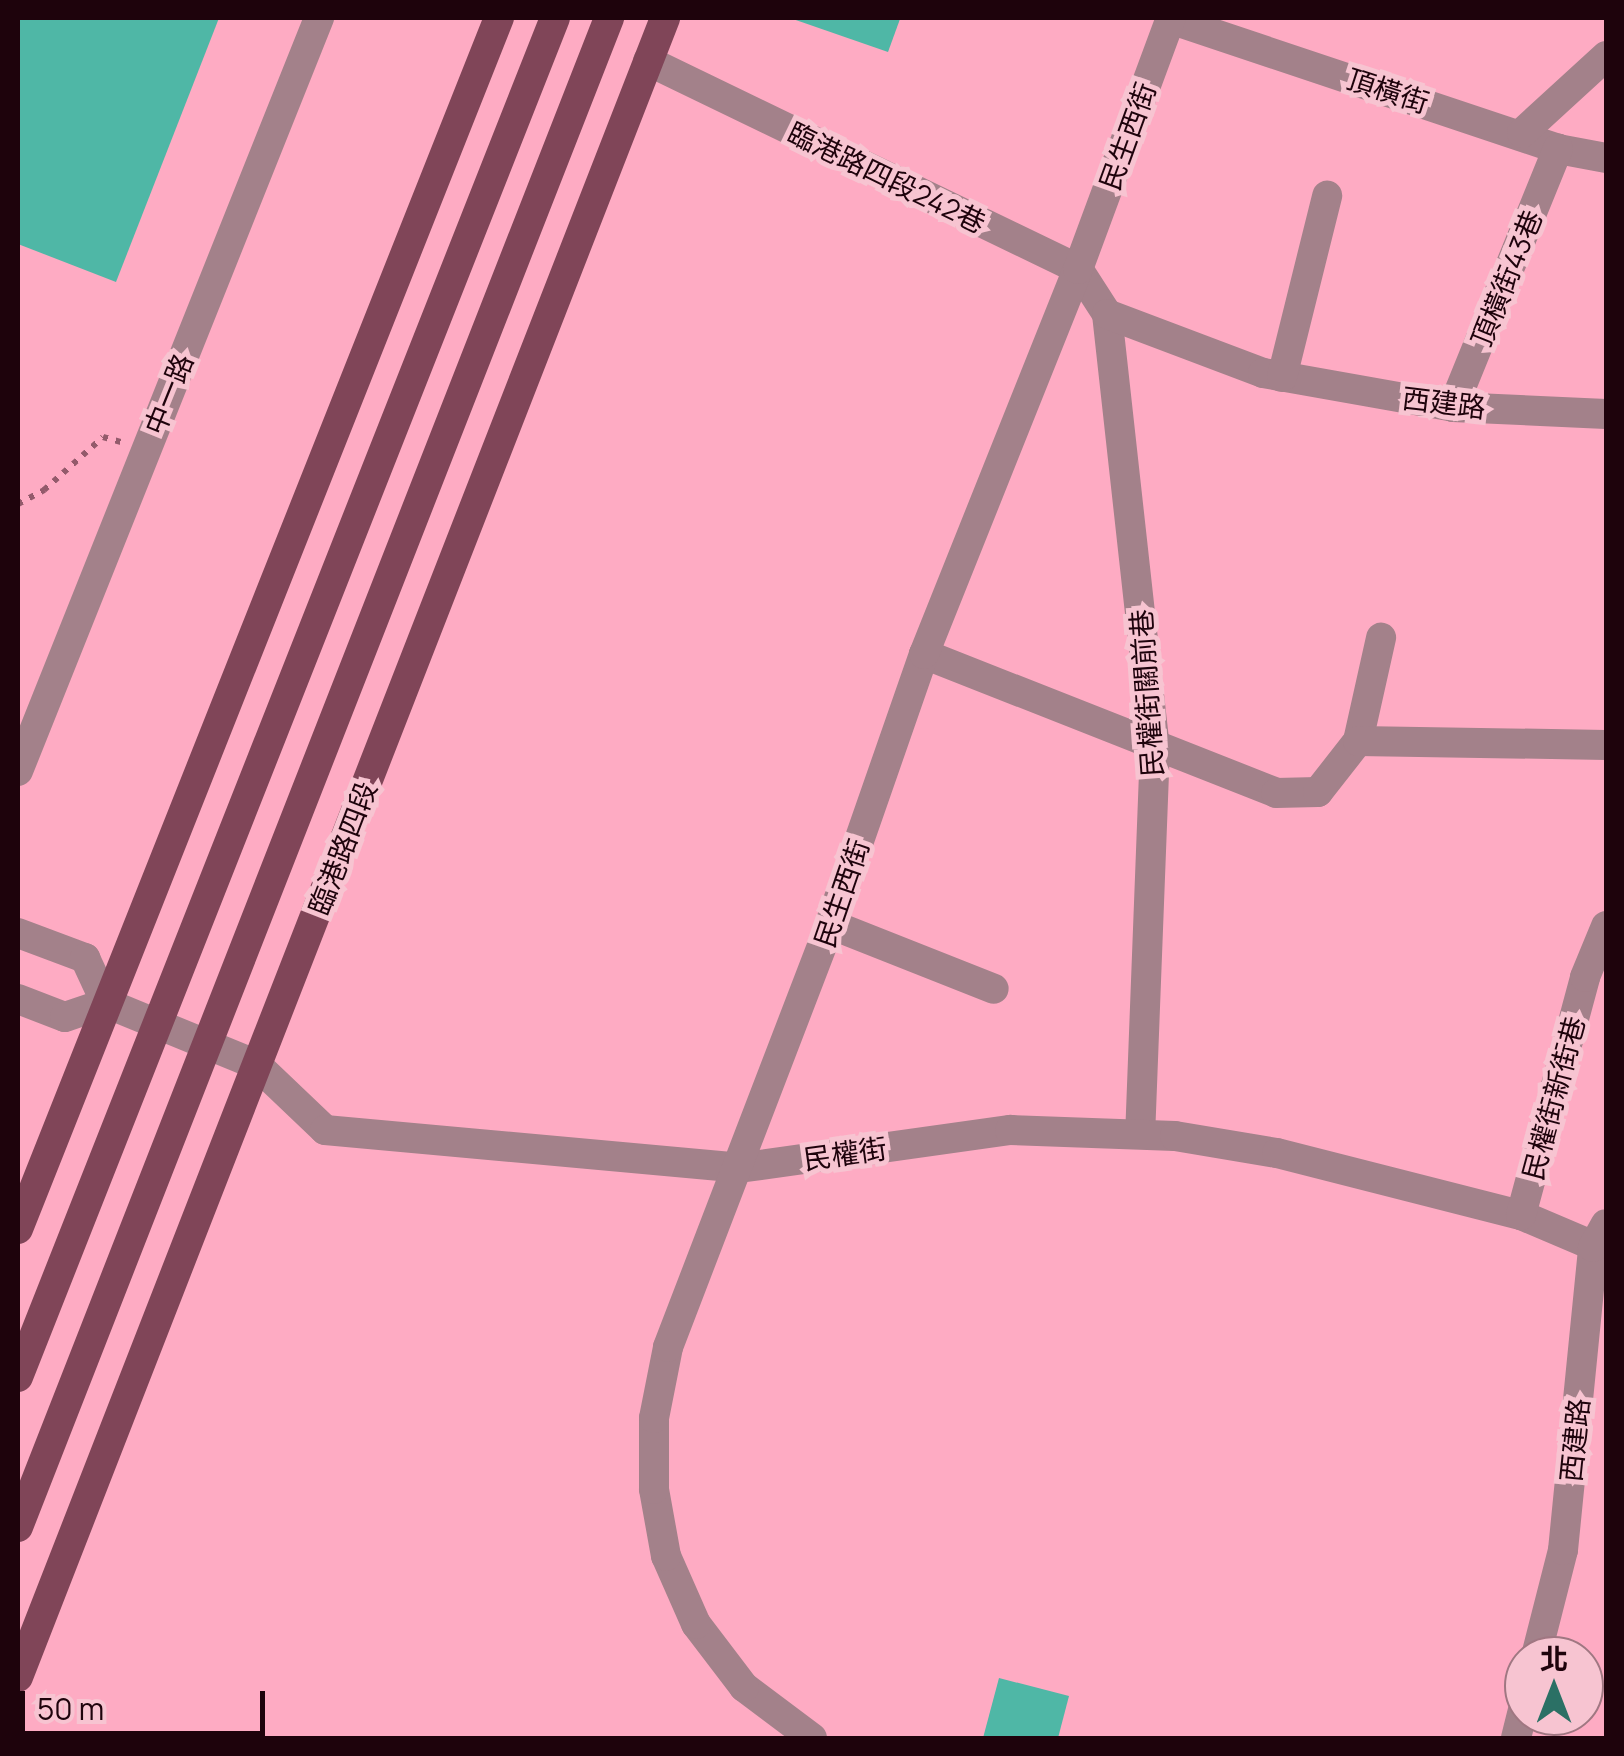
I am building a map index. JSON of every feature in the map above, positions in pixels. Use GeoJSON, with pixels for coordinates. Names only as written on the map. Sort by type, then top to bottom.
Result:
{"type":"FeatureCollection","features":[{"type":"Feature","properties":{"kind":"main road"},"geometry":{"type":"LineString","coordinates":[[18,1229],[499,18]]}},
{"type":"Feature","properties":{"kind":"main road"},"geometry":{"type":"LineString","coordinates":[[18,1377],[554,18]]}},
{"type":"Feature","properties":{"kind":"main road","name":"臨港路四段"},"geometry":{"type":"LineString","coordinates":[[18,1527],[610,18]]}},
{"type":"Feature","properties":{"kind":"main road","name":"臨港路四段"},"geometry":{"type":"LineString","coordinates":[[18,1677],[665,18]]}},
{"type":"Feature","properties":{"kind":"street","name":"中一路"},"geometry":{"type":"LineString","coordinates":[[18,771],[319,18]]}},
{"type":"Feature","properties":{"kind":"street","name":"頂橫街"},"geometry":{"type":"LineString","coordinates":[[1170,18],[1522,133],[1558,150],[1606,158]]}},
{"type":"Feature","properties":{"kind":"street","name":"民生西街"},"geometry":{"type":"LineString","coordinates":[[812,1738],[744,1687],[696,1624],[666,1556],[654,1489],[654,1418],[668,1347],[830,924],[924,654],[1078,270],[1170,18]]}},
{"type":"Feature","properties":{"kind":"street"},"geometry":{"type":"LineString","coordinates":[[1522,133],[1606,56]]}},
{"type":"Feature","properties":{"kind":"street","name":"臨港路四段242巷"},"geometry":{"type":"LineString","coordinates":[[648,61],[1078,270]]}},
{"type":"Feature","properties":{"kind":"street","name":"頂橫街43巷"},"geometry":{"type":"LineString","coordinates":[[1453,407],[1558,150]]}},
{"type":"Feature","properties":{"kind":"street"},"geometry":{"type":"LineString","coordinates":[[1282,376],[1327,196]]}},
{"type":"Feature","properties":{"kind":"street"},"geometry":{"type":"LineString","coordinates":[[1078,270],[1107,314]]}},
{"type":"Feature","properties":{"kind":"street","name":"西建路"},"geometry":{"type":"LineString","coordinates":[[1107,314],[1282,376],[1453,407],[1606,414]]}},
{"type":"Feature","properties":{"kind":"street","name":"民權街關前巷"},"geometry":{"type":"LineString","coordinates":[[1107,314],[1155,748],[1140,1134]]}},
{"type":"Feature","properties":{"kind":"street"},"geometry":{"type":"LineString","coordinates":[[924,654],[1276,793],[1318,792],[1358,742],[1381,638]]}},
{"type":"Feature","properties":{"kind":"street"},"geometry":{"type":"LineString","coordinates":[[1358,742],[1606,745]]}},
{"type":"Feature","properties":{"kind":"street"},"geometry":{"type":"LineString","coordinates":[[830,924],[994,989]]}},
{"type":"Feature","properties":{"kind":"street","name":"民權街新街巷"},"geometry":{"type":"LineString","coordinates":[[1522,1214],[1585,977],[1606,926]]}},
{"type":"Feature","properties":{"kind":"street"},"geometry":{"type":"LineString","coordinates":[[18,932],[86,958],[106,1002],[65,1017],[18,998]]}},
{"type":"Feature","properties":{"kind":"street","name":"民權街"},"geometry":{"type":"LineString","coordinates":[[106,1002],[258,1065],[326,1130],[739,1168],[1010,1130],[1140,1134],[1276,1153],[1522,1214],[1602,1240]]}},
{"type":"Feature","properties":{"kind":"street","name":"西建路"},"geometry":{"type":"LineString","coordinates":[[1541,1636],[1563,1550],[1602,1240]]}},
{"type":"Feature","properties":{"kind":"path"},"geometry":{"type":"LineString","coordinates":[[18,504],[44,490],[103,436],[146,449]]}},
{"type":"Feature","properties":{"kind":"building"},"geometry":{"type":"Polygon","coordinates":[[[18,18],[219,18],[116,282],[18,244],[18,18]]]}},
{"type":"Feature","properties":{"kind":"building"},"geometry":{"type":"Polygon","coordinates":[[[790,18],[878,18],[900,19],[888,52],[790,18]]]}},
{"type":"Feature","properties":{"kind":"building"},"geometry":{"type":"Polygon","coordinates":[[[999,1678],[1069,1696],[1058,1738],[983,1738],[999,1678]]]}}]}
